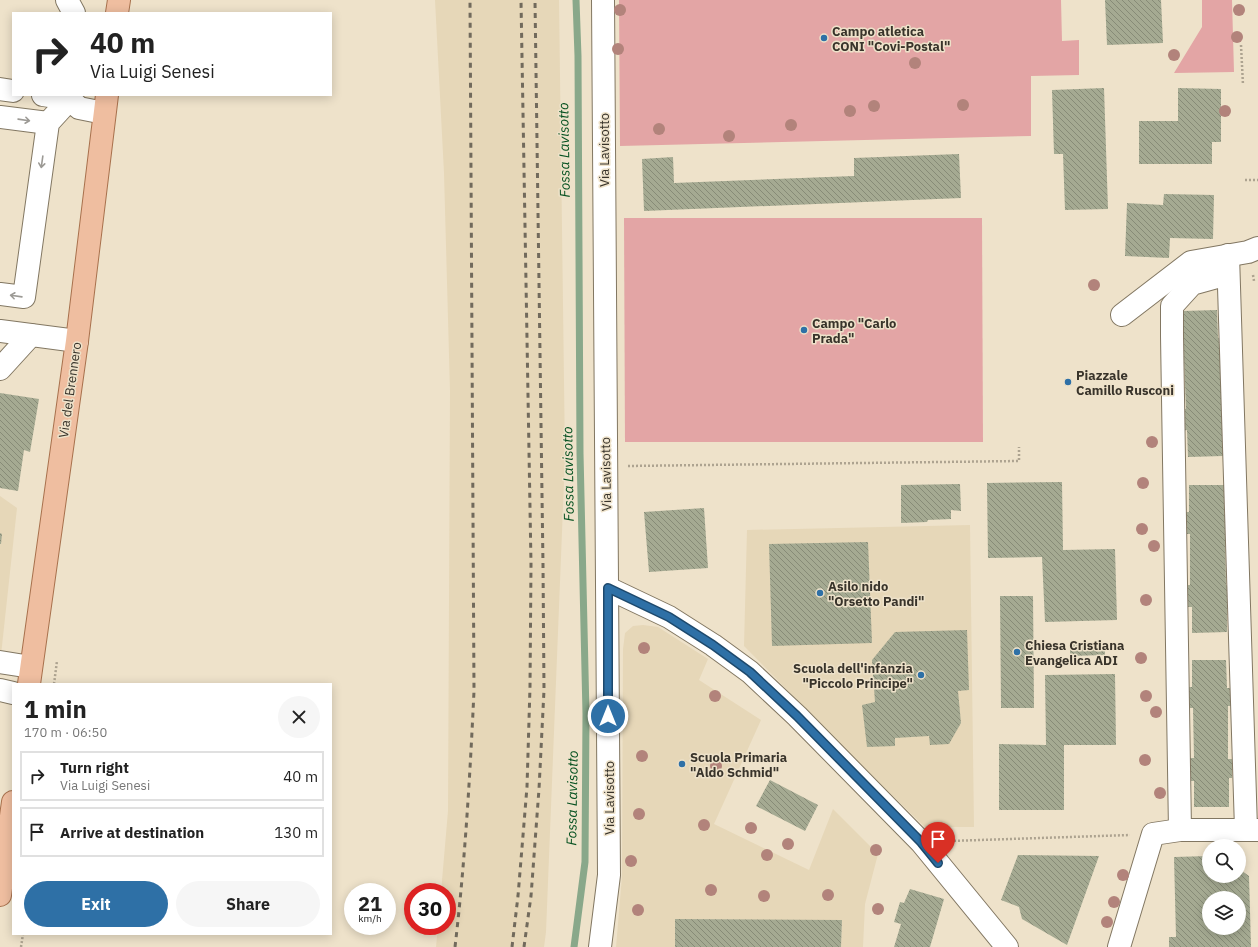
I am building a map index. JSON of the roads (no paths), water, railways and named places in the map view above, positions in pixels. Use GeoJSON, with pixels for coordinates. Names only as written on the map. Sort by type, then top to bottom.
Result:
{"type":"FeatureCollection","features":[{"type":"Feature","properties":{"kind":"main road"},"geometry":{"type":"LineString","coordinates":[[117,12],[119,0]]}},
{"type":"Feature","properties":{"kind":"main road","name":"Via del Brennero"},"geometry":{"type":"LineString","coordinates":[[30,675],[77,341],[106,104]]}},
{"type":"Feature","properties":{"kind":"main road"},"geometry":{"type":"LineString","coordinates":[[0,895],[4,833],[12,805]]}},
{"type":"Feature","properties":{"kind":"street"},"geometry":{"type":"LineString","coordinates":[[67,0],[73,12]]}},
{"type":"Feature","properties":{"kind":"street","name":"Via Lavisotto"},"geometry":{"type":"LineString","coordinates":[[600,947],[609,875],[603,0]]}},
{"type":"Feature","properties":{"kind":"street"},"geometry":{"type":"LineString","coordinates":[[0,89],[12,91]]}},
{"type":"Feature","properties":{"kind":"street"},"geometry":{"type":"LineString","coordinates":[[49,96],[70,99],[79,108],[106,104]]}},
{"type":"Feature","properties":{"kind":"street"},"geometry":{"type":"LineString","coordinates":[[0,294],[24,297],[48,123],[70,99]]}},
{"type":"Feature","properties":{"kind":"street"},"geometry":{"type":"LineString","coordinates":[[0,117],[48,123]]}},
{"type":"Feature","properties":{"kind":"street"},"geometry":{"type":"LineString","coordinates":[[1180,830],[1172,306],[1192,284],[1228,265],[1248,252],[1258,248]]}},
{"type":"Feature","properties":{"kind":"street"},"geometry":{"type":"LineString","coordinates":[[1122,315],[1191,262],[1228,265]]}},
{"type":"Feature","properties":{"kind":"street"},"geometry":{"type":"LineString","coordinates":[[1119,947],[1153,834],[1180,830],[1252,830],[1228,265]]}},
{"type":"Feature","properties":{"kind":"street"},"geometry":{"type":"LineString","coordinates":[[0,331],[77,341]]}},
{"type":"Feature","properties":{"kind":"street"},"geometry":{"type":"LineString","coordinates":[[0,369],[31,335]]}},
{"type":"Feature","properties":{"kind":"street"},"geometry":{"type":"LineString","coordinates":[[608,588],[669,617],[713,645],[750,672],[797,716],[921,842],[1007,947]]}},
{"type":"Feature","properties":{"kind":"street"},"geometry":{"type":"LineString","coordinates":[[0,662],[30,675]]}},
{"type":"Feature","properties":{"kind":"street"},"geometry":{"type":"LineString","coordinates":[[0,690],[12,692]]}},
{"type":"Feature","properties":{"kind":"waterway","name":"Fossa Lavisotto"},"geometry":{"type":"LineString","coordinates":[[574,947],[585,862],[586,714],[580,453],[578,56],[576,0]]}},
{"type":"Feature","properties":{"kind":"railway"},"geometry":{"type":"LineString","coordinates":[[455,947],[467,819],[474,691],[470,0]]}},
{"type":"Feature","properties":{"kind":"railway"},"geometry":{"type":"LineString","coordinates":[[512,947],[518,896],[527,787],[530,687],[531,564],[521,0]]}},
{"type":"Feature","properties":{"kind":"railway"},"geometry":{"type":"LineString","coordinates":[[524,947],[531,896],[539,789],[544,690],[535,0]]}},
{"type":"Feature","properties":{"kind":"place","name":"Campo atletica CONI \"Covi-Postal\""},"geometry":{"type":"Point","coordinates":[824,38]}},
{"type":"Feature","properties":{"kind":"place","name":"Campo \"Carlo Prada\""},"geometry":{"type":"Point","coordinates":[804,330]}},
{"type":"Feature","properties":{"kind":"place","name":"Piazzale Camillo Rusconi"},"geometry":{"type":"Point","coordinates":[1068,382]}},
{"type":"Feature","properties":{"kind":"place","name":"Asilo nido \"Orsetto Pandi\""},"geometry":{"type":"Point","coordinates":[820,593]}},
{"type":"Feature","properties":{"kind":"place","name":"Chiesa Cristiana Evangelica ADI"},"geometry":{"type":"Point","coordinates":[1017,652]}},
{"type":"Feature","properties":{"kind":"place","name":"Scuola dell'infanzia \"Piccolo Principe\""},"geometry":{"type":"Point","coordinates":[921,675]}},
{"type":"Feature","properties":{"kind":"place","name":"Scuola Primaria \"Aldo Schmid\""},"geometry":{"type":"Point","coordinates":[682,764]}}]}
